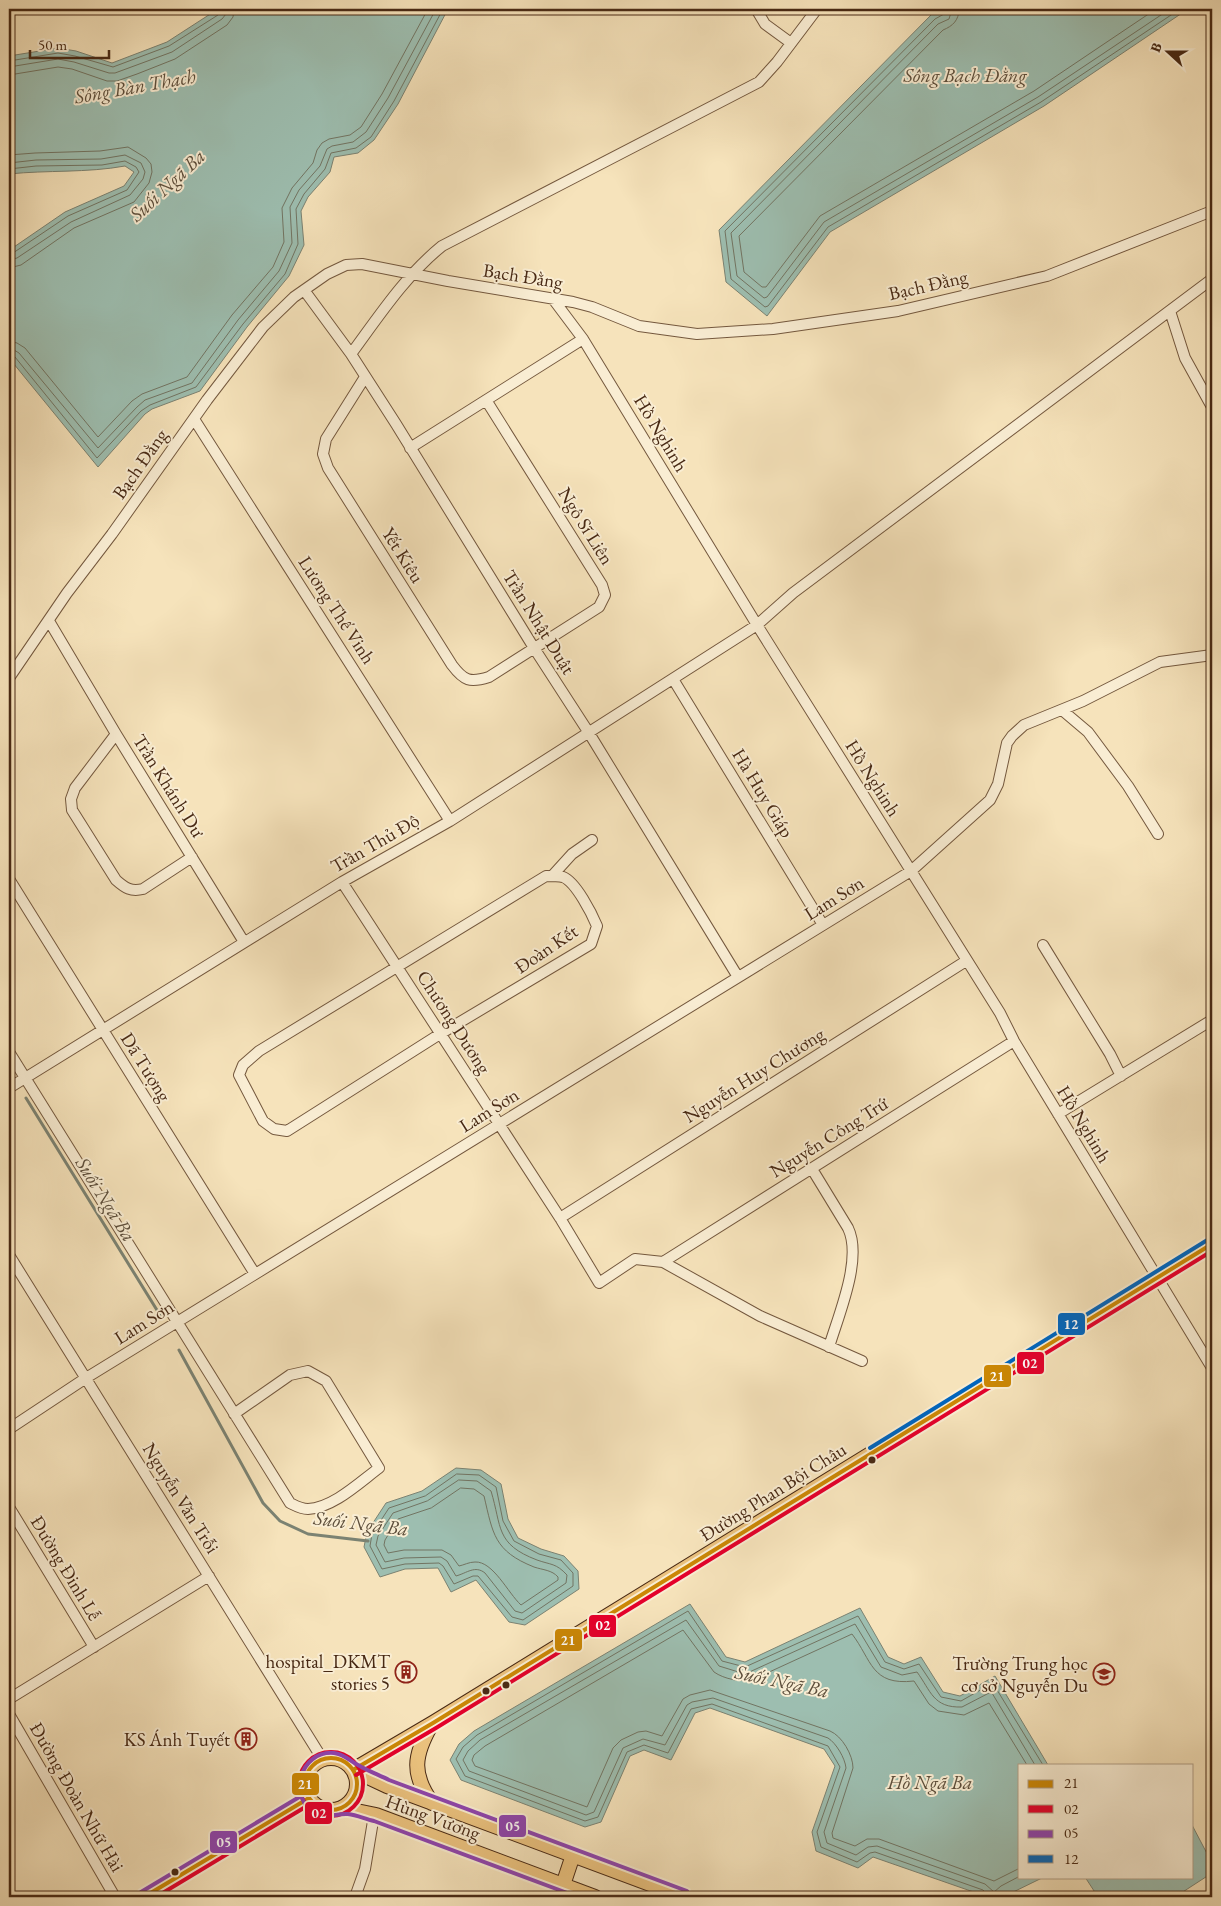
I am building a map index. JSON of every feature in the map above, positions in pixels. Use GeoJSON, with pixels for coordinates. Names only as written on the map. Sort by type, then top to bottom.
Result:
{"type":"FeatureCollection","features":[{"type":"Feature","properties":{"kind":"main road","name":"Đường Phan Bội Châu"},"geometry":{"type":"LineString","coordinates":[[353,1770],[433,1723],[1158,1279],[1212,1244]]}},
{"type":"Feature","properties":{"kind":"main road"},"geometry":{"type":"LineString","coordinates":[[432,1803],[422,1789],[416,1764],[424,1738],[433,1723]]}},
{"type":"Feature","properties":{"kind":"main road"},"geometry":{"type":"LineString","coordinates":[[332,1758],[340,1760],[353,1770],[357,1787],[350,1803],[342,1808],[327,1810],[314,1804],[309,1798],[306,1791],[307,1775],[311,1769],[323,1760],[332,1758]]}},
{"type":"Feature","properties":{"kind":"main road","name":"Hùng Vương"},"geometry":{"type":"LineString","coordinates":[[353,1770],[387,1786],[684,1897]]}},
{"type":"Feature","properties":{"kind":"main road"},"geometry":{"type":"LineString","coordinates":[[144,1897],[309,1798]]}},
{"type":"Feature","properties":{"kind":"main road","name":"Hùng Vương"},"geometry":{"type":"LineString","coordinates":[[342,1808],[374,1815],[594,1897]]}},
{"type":"Feature","properties":{"kind":"main road"},"geometry":{"type":"LineString","coordinates":[[563,1885],[573,1855]]}},
{"type":"Feature","properties":{"kind":"street"},"geometry":{"type":"LineString","coordinates":[[756,9],[765,24],[791,43]]}},
{"type":"Feature","properties":{"kind":"street"},"geometry":{"type":"LineString","coordinates":[[351,354],[410,274],[442,246],[750,88],[767,75],[817,9]]}},
{"type":"Feature","properties":{"kind":"street","name":"Bạch Đằng"},"geometry":{"type":"LineString","coordinates":[[9,678],[194,419],[263,327],[294,296],[335,270],[352,264],[370,265],[592,307],[639,326],[697,334],[773,329],[898,311],[1047,276],[1212,211]]}},
{"type":"Feature","properties":{"kind":"street","name":"Trần Thủ Độ"},"geometry":{"type":"LineString","coordinates":[[9,1088],[342,882],[450,821],[756,625],[793,592],[1212,279]]}},
{"type":"Feature","properties":{"kind":"street","name":"Trần Nhật Duật"},"geometry":{"type":"LineString","coordinates":[[304,290],[366,377],[589,733],[738,977]]}},
{"type":"Feature","properties":{"kind":"street","name":"Hồ Nghinh"},"geometry":{"type":"LineString","coordinates":[[553,299],[583,339],[756,625],[1000,1013],[1014,1041],[1212,1368]]}},
{"type":"Feature","properties":{"kind":"street"},"geometry":{"type":"LineString","coordinates":[[1170,310],[1185,358],[1212,407]]}},
{"type":"Feature","properties":{"kind":"street"},"geometry":{"type":"LineString","coordinates":[[410,448],[583,339]]}},
{"type":"Feature","properties":{"kind":"street","name":"Yết Kiêu"},"geometry":{"type":"LineString","coordinates":[[366,377],[326,439],[323,454],[334,476],[458,674],[467,680],[489,677],[534,648]]}},
{"type":"Feature","properties":{"kind":"street","name":"Ngô Sĩ Liên"},"geometry":{"type":"LineString","coordinates":[[486,400],[602,584],[605,595],[599,607],[534,648]]}},
{"type":"Feature","properties":{"kind":"street","name":"Lương Thế Vinh"},"geometry":{"type":"LineString","coordinates":[[194,419],[450,821]]}},
{"type":"Feature","properties":{"kind":"street","name":"Trần Khánh Dư"},"geometry":{"type":"LineString","coordinates":[[49,621],[244,942]]}},
{"type":"Feature","properties":{"kind":"street","name":"Lam Sơn"},"geometry":{"type":"LineString","coordinates":[[9,1429],[86,1378],[911,871],[990,800],[996,791],[1004,751],[1012,736],[1029,722],[1062,710],[1160,662],[1212,655]]}},
{"type":"Feature","properties":{"kind":"street","name":"Hà Huy Giáp"},"geometry":{"type":"LineString","coordinates":[[673,679],[823,925]]}},
{"type":"Feature","properties":{"kind":"street"},"geometry":{"type":"LineString","coordinates":[[1062,710],[1088,732],[1128,786],[1158,834]]}},
{"type":"Feature","properties":{"kind":"street","name":"Trần Khánh Dư"},"geometry":{"type":"LineString","coordinates":[[116,734],[75,788],[70,799],[72,810],[116,880],[125,888],[134,892],[143,889],[192,858]]}},
{"type":"Feature","properties":{"kind":"street"},"geometry":{"type":"LineString","coordinates":[[552,876],[572,854],[592,840]]}},
{"type":"Feature","properties":{"kind":"street","name":"Đoàn Kết"},"geometry":{"type":"LineString","coordinates":[[546,876],[564,878],[573,886],[592,914],[597,926],[590,944],[440,1034],[286,1131],[274,1129],[263,1121],[239,1075],[243,1065],[259,1052],[397,967],[546,876]]}},
{"type":"Feature","properties":{"kind":"street","name":"Dã Tượng"},"geometry":{"type":"LineString","coordinates":[[9,879],[255,1274]]}},
{"type":"Feature","properties":{"kind":"street","name":"Chương Dương"},"geometry":{"type":"LineString","coordinates":[[342,882],[560,1218],[599,1283],[634,1259],[663,1262]]}},
{"type":"Feature","properties":{"kind":"street"},"geometry":{"type":"LineString","coordinates":[[1044,945],[1110,1054],[1121,1076]]}},
{"type":"Feature","properties":{"kind":"street","name":"Nguyễn Huy Chương"},"geometry":{"type":"LineString","coordinates":[[560,1218],[966,961]]}},
{"type":"Feature","properties":{"kind":"street"},"geometry":{"type":"LineString","coordinates":[[1058,1114],[1212,1020]]}},
{"type":"Feature","properties":{"kind":"street","name":"Nguyễn Công Trứ"},"geometry":{"type":"LineString","coordinates":[[663,1262],[1014,1041]]}},
{"type":"Feature","properties":{"kind":"street"},"geometry":{"type":"LineString","coordinates":[[9,1052],[176,1323],[290,1503],[302,1509],[320,1507],[342,1496],[379,1468],[326,1381],[308,1371],[290,1375],[234,1414]]}},
{"type":"Feature","properties":{"kind":"street"},"geometry":{"type":"LineString","coordinates":[[812,1169],[848,1228],[851,1235],[853,1253],[852,1268],[829,1347]]}},
{"type":"Feature","properties":{"kind":"street","name":"Nguyễn Văn Trỗi"},"geometry":{"type":"LineString","coordinates":[[9,1254],[323,1760]]}},
{"type":"Feature","properties":{"kind":"street"},"geometry":{"type":"LineString","coordinates":[[663,1262],[760,1316],[862,1361]]}},
{"type":"Feature","properties":{"kind":"street","name":"Đường Đinh Lễ"},"geometry":{"type":"LineString","coordinates":[[9,1507],[94,1647]]}},
{"type":"Feature","properties":{"kind":"street"},"geometry":{"type":"LineString","coordinates":[[9,1699],[209,1576]]}},
{"type":"Feature","properties":{"kind":"street","name":"Đường Đoàn Nhữ Hài"},"geometry":{"type":"LineString","coordinates":[[9,1714],[115,1897]]}},
{"type":"Feature","properties":{"kind":"street"},"geometry":{"type":"LineString","coordinates":[[355,1897],[365,1868],[374,1815]]}},
{"type":"Feature","properties":{"kind":"water","name":"Sông Bàn Thạch"},"geometry":{"type":"Polygon","coordinates":[[[218,9],[448,9],[398,104],[374,140],[358,153],[334,157],[330,172],[308,197],[301,211],[304,245],[289,276],[247,327],[200,391],[152,409],[145,414],[98,467],[9,358],[9,253],[11,249],[65,212],[124,186],[134,172],[125,166],[96,170],[9,174],[9,56],[58,48],[76,51],[112,63],[167,42],[218,9]]]}},
{"type":"Feature","properties":{"kind":"water","name":"Sông Bạch Đằng"},"geometry":{"type":"Polygon","coordinates":[[[946,9],[1188,9],[1044,106],[830,232],[767,316],[726,282],[719,230],[932,14],[946,9]]]}},
{"type":"Feature","properties":{"kind":"water"},"geometry":{"type":"Polygon","coordinates":[[[456,1468],[481,1470],[501,1484],[508,1519],[518,1538],[541,1549],[564,1556],[578,1571],[579,1589],[525,1625],[509,1622],[476,1580],[451,1592],[438,1568],[405,1569],[380,1577],[364,1547],[367,1532],[386,1503],[422,1491],[456,1468]]]}},
{"type":"Feature","properties":{"kind":"water","name":"Hồ Ngã Ba"},"geometry":{"type":"Polygon","coordinates":[[[690,1604],[726,1657],[745,1662],[860,1608],[888,1657],[904,1664],[921,1657],[943,1692],[960,1696],[995,1676],[1047,1764],[1018,1764],[1018,1878],[1042,1878],[1003,1897],[988,1897],[873,1857],[858,1868],[816,1851],[812,1832],[835,1766],[824,1749],[710,1708],[695,1713],[671,1760],[644,1750],[630,1756],[601,1822],[585,1827],[461,1780],[450,1760],[459,1744],[474,1731],[690,1604]]]}},
{"type":"Feature","properties":{"kind":"water"},"geometry":{"type":"Polygon","coordinates":[[[1194,1829],[1212,1863],[1212,1873],[1175,1897],[1098,1897],[1086,1878],[1194,1878],[1194,1829]]]}},
{"type":"Feature","properties":{"kind":"waterway","name":"Suối Ngã Ba"},"geometry":{"type":"LineString","coordinates":[[9,1070],[12,1076]]}},
{"type":"Feature","properties":{"kind":"waterway","name":"Suối Ngã Ba"},"geometry":{"type":"LineString","coordinates":[[26,1098],[160,1315]]}},
{"type":"Feature","properties":{"kind":"waterway","name":"Suối Ngã Ba"},"geometry":{"type":"LineString","coordinates":[[179,1350],[263,1503],[280,1521],[308,1534],[368,1541]]}},
{"type":"Feature","properties":{"kind":"transit line","name":"12"},"geometry":{"type":"LineString","coordinates":[[870,1448],[1209,1239]]}},
{"type":"Feature","properties":{"kind":"transit line","name":"21"},"geometry":{"type":"LineString","coordinates":[[353,1770],[433,1723],[1212,1244]]}},
{"type":"Feature","properties":{"kind":"transit line","name":"02"},"geometry":{"type":"LineString","coordinates":[[356,1775],[436,1728],[1212,1251]]}},
{"type":"Feature","properties":{"kind":"transit line","name":"02"},"geometry":{"type":"LineString","coordinates":[[331,1752],[343,1754],[354,1761],[361,1772],[363,1784],[361,1796],[354,1807],[343,1814],[331,1816],[319,1814],[308,1807],[301,1796],[299,1784],[301,1772],[308,1761],[319,1754],[331,1752]]}},
{"type":"Feature","properties":{"kind":"transit line","name":"05"},"geometry":{"type":"LineString","coordinates":[[578,1897],[374,1821],[348,1814],[325,1816],[317,1814],[307,1807],[302,1798],[301,1777],[313,1759],[322,1754],[338,1754],[389,1780],[687,1891]]}},
{"type":"Feature","properties":{"kind":"transit line","name":"21"},"geometry":{"type":"LineString","coordinates":[[331,1758],[341,1760],[349,1766],[355,1774],[357,1784],[355,1794],[349,1802],[341,1808],[331,1810],[321,1808],[313,1802],[307,1794],[305,1784],[307,1774],[313,1766],[321,1760],[331,1758]]}},
{"type":"Feature","properties":{"kind":"transit line","name":"05"},"geometry":{"type":"LineString","coordinates":[[141,1892],[306,1793]]}},
{"type":"Feature","properties":{"kind":"transit line","name":"21"},"geometry":{"type":"LineString","coordinates":[[144,1897],[309,1798]]}},
{"type":"Feature","properties":{"kind":"transit line","name":"02"},"geometry":{"type":"LineString","coordinates":[[156,1897],[312,1803]]}},
{"type":"Feature","properties":{"kind":"place","name":"hospital_DKMT stories 5"},"geometry":{"type":"Point","coordinates":[406,1672]}},
{"type":"Feature","properties":{"kind":"place","name":"Trường Trung học cơ sở Nguyễn Du"},"geometry":{"type":"Point","coordinates":[1104,1674]}},
{"type":"Feature","properties":{"kind":"place","name":"KS Ánh Tuyết"},"geometry":{"type":"Point","coordinates":[246,1739]}}]}
